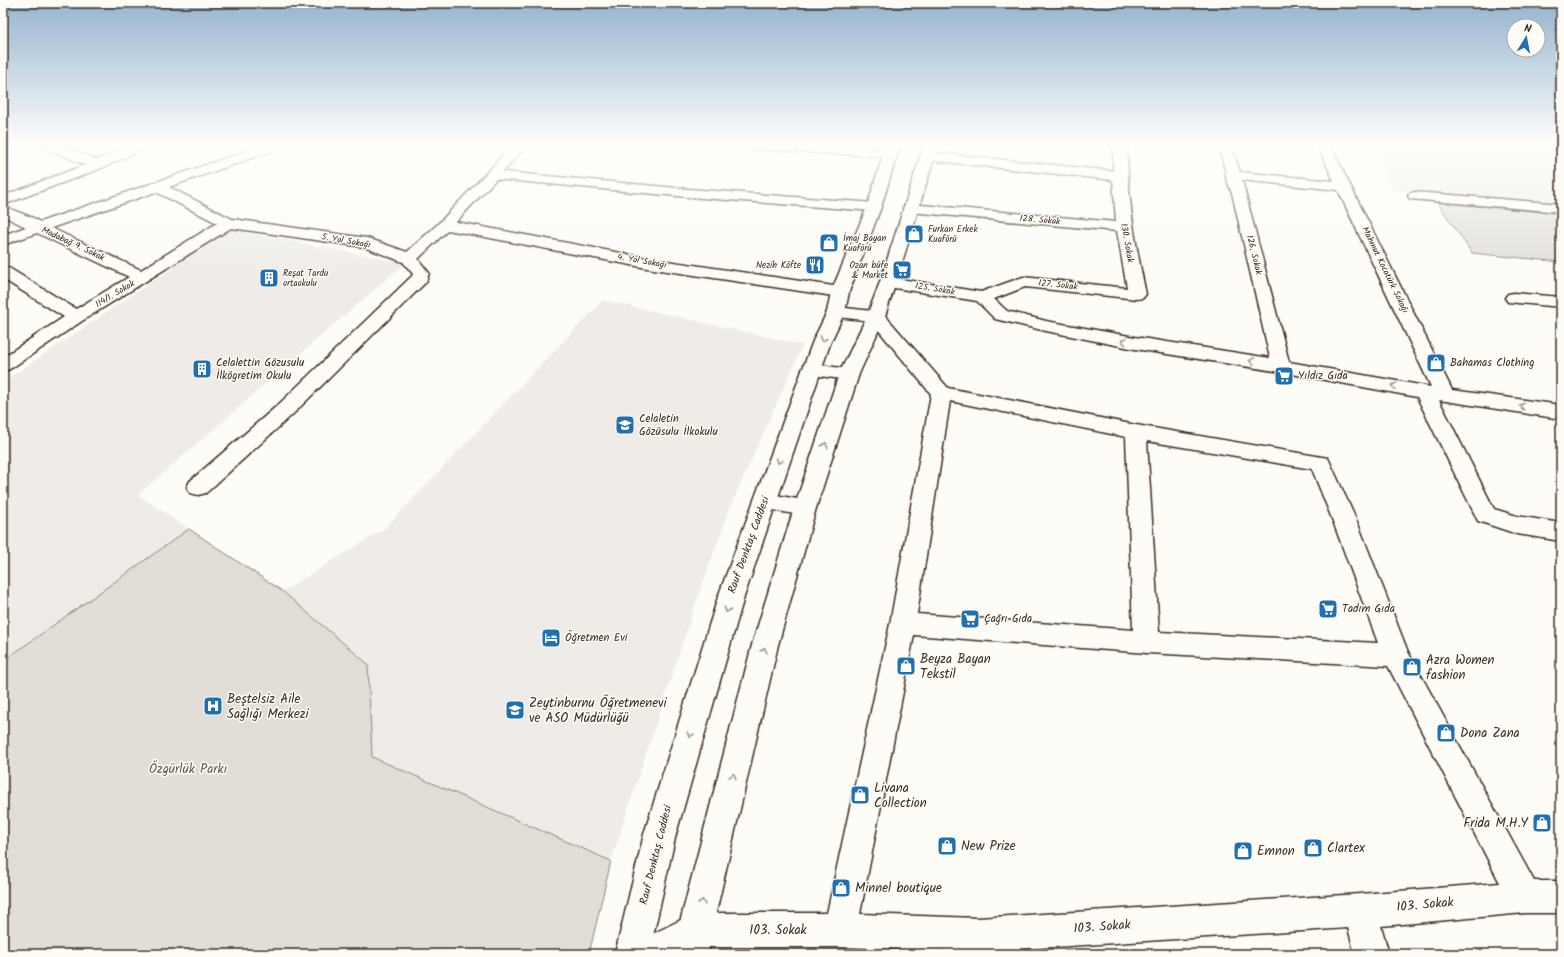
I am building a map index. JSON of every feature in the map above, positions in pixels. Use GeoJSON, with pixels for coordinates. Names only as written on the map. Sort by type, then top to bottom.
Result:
{"type":"FeatureCollection","features":[{"type":"Feature","properties":{"kind":"street"},"geometry":{"type":"LineString","coordinates":[[3,201],[33,190]]}},
{"type":"Feature","properties":{"kind":"street"},"geometry":{"type":"LineString","coordinates":[[3,240],[146,190]]}},
{"type":"Feature","properties":{"kind":"street","name":"5. Yol Sokağı"},"geometry":{"type":"LineString","coordinates":[[163,190],[228,223],[367,243],[409,259]]}},
{"type":"Feature","properties":{"kind":"street"},"geometry":{"type":"LineString","coordinates":[[198,487],[285,410],[420,278],[421,273],[409,259],[445,225],[479,190]]}},
{"type":"Feature","properties":{"kind":"street"},"geometry":{"type":"LineString","coordinates":[[652,190],[874,207]]}},
{"type":"Feature","properties":{"kind":"street","name":"Rauf Denktaş Caddesi"},"geometry":{"type":"LineString","coordinates":[[632,954],[660,834],[731,597],[812,370],[879,190]]}},
{"type":"Feature","properties":{"kind":"street"},"geometry":{"type":"LineString","coordinates":[[693,942],[766,645],[805,508],[849,374],[876,316],[888,282],[916,190]]}},
{"type":"Feature","properties":{"kind":"street","name":"130. Sokak"},"geometry":{"type":"LineString","coordinates":[[1120,190],[1123,227],[1137,294]]}},
{"type":"Feature","properties":{"kind":"street","name":"126. Sokak"},"geometry":{"type":"LineString","coordinates":[[1238,190],[1281,366]]}},
{"type":"Feature","properties":{"kind":"street","name":"Mahmut Kocatürk Sokağı"},"geometry":{"type":"LineString","coordinates":[[1346,190],[1486,515],[1517,526],[1561,532]]}},
{"type":"Feature","properties":{"kind":"street"},"geometry":{"type":"LineString","coordinates":[[1415,196],[1561,208]]}},
{"type":"Feature","properties":{"kind":"street","name":"128. Sokak"},"geometry":{"type":"LineString","coordinates":[[910,208],[1123,227]]}},
{"type":"Feature","properties":{"kind":"street","name":"Modabağ 9. Sokak"},"geometry":{"type":"LineString","coordinates":[[3,211],[28,221],[38,228],[143,277]]}},
{"type":"Feature","properties":{"kind":"street","name":"114/1. Sokak"},"geometry":{"type":"LineString","coordinates":[[4,364],[76,317],[143,277],[228,223]]}},
{"type":"Feature","properties":{"kind":"street","name":"4. Yol Sokağı"},"geometry":{"type":"LineString","coordinates":[[445,225],[647,263],[838,302],[876,316]]}},
{"type":"Feature","properties":{"kind":"street"},"geometry":{"type":"LineString","coordinates":[[3,272],[76,317]]}},
{"type":"Feature","properties":{"kind":"street","name":"125. Sokak"},"geometry":{"type":"LineString","coordinates":[[888,282],[982,297]]}},
{"type":"Feature","properties":{"kind":"street","name":"127. Sokak"},"geometry":{"type":"LineString","coordinates":[[982,297],[1023,282],[1137,294]]}},
{"type":"Feature","properties":{"kind":"street"},"geometry":{"type":"LineString","coordinates":[[982,297],[1001,315],[1046,326],[1135,343],[1281,366],[1435,394],[1561,412]]}},
{"type":"Feature","properties":{"kind":"street"},"geometry":{"type":"LineString","coordinates":[[1514,298],[1561,302]]}},
{"type":"Feature","properties":{"kind":"street"},"geometry":{"type":"LineString","coordinates":[[876,316],[941,393],[1136,432],[1320,463],[1346,524],[1396,655],[1524,897]]}},
{"type":"Feature","properties":{"kind":"street"},"geometry":{"type":"LineString","coordinates":[[812,370],[849,374]]}},
{"type":"Feature","properties":{"kind":"street"},"geometry":{"type":"LineString","coordinates":[[840,930],[903,624],[941,393]]}},
{"type":"Feature","properties":{"kind":"street"},"geometry":{"type":"LineString","coordinates":[[1136,432],[1147,642]]}},
{"type":"Feature","properties":{"kind":"street"},"geometry":{"type":"LineString","coordinates":[[765,501],[805,508]]}},
{"type":"Feature","properties":{"kind":"street"},"geometry":{"type":"LineString","coordinates":[[903,624],[1147,642],[1396,655]]}},
{"type":"Feature","properties":{"kind":"street","name":"103. Sokak"},"geometry":{"type":"LineString","coordinates":[[648,954],[693,942],[840,930],[978,935],[1360,911],[1524,897],[1561,897]]}},
{"type":"Feature","properties":{"kind":"street"},"geometry":{"type":"LineString","coordinates":[[1360,911],[1372,954]]}},
{"type":"Feature","properties":{"kind":"shaded area"},"geometry":{"type":"Polygon","coordinates":[[[1392,190],[1561,190],[1561,204],[1392,190]]]}},
{"type":"Feature","properties":{"kind":"shaded area"},"geometry":{"type":"Polygon","coordinates":[[[230,229],[405,263],[138,495],[189,529],[3,661],[3,382],[230,229]]]}},
{"type":"Feature","properties":{"kind":"shaded area"},"geometry":{"type":"Polygon","coordinates":[[[603,300],[803,345],[731,505],[696,602],[611,861],[372,757],[368,664],[283,591],[384,529],[603,300]]]}},
{"type":"Feature","properties":{"kind":"green space"},"geometry":{"type":"Polygon","coordinates":[[[1437,202],[1561,214],[1561,262],[1472,253],[1437,202]]]}},
{"type":"Feature","properties":{"kind":"green space","name":"Özgürlük Parkı"},"geometry":{"type":"Polygon","coordinates":[[[189,529],[282,591],[368,664],[372,757],[611,861],[589,954],[3,954],[3,661],[189,529]]]}},
{"type":"Feature","properties":{"kind":"place","name":"Furkan Erkek Kuaförü"},"geometry":{"type":"Point","coordinates":[914,234]}},
{"type":"Feature","properties":{"kind":"place","name":"İmaj Bayan Kuaförü"},"geometry":{"type":"Point","coordinates":[829,243]}},
{"type":"Feature","properties":{"kind":"place","name":"Nezih Köfte"},"geometry":{"type":"Point","coordinates":[815,265]}},
{"type":"Feature","properties":{"kind":"place","name":"Ozan büfe & Market"},"geometry":{"type":"Point","coordinates":[902,270]}},
{"type":"Feature","properties":{"kind":"place","name":"Reşat Tardu ortaokulu"},"geometry":{"type":"Point","coordinates":[269,278]}},
{"type":"Feature","properties":{"kind":"place","name":"Bahamas Clothing"},"geometry":{"type":"Point","coordinates":[1436,363]}},
{"type":"Feature","properties":{"kind":"place","name":"Celalettin Gözusulu İlkögretim Okulu"},"geometry":{"type":"Point","coordinates":[202,369]}},
{"type":"Feature","properties":{"kind":"place","name":"Yıldız Gıda"},"geometry":{"type":"Point","coordinates":[1284,376]}},
{"type":"Feature","properties":{"kind":"place","name":"Celaletin Gözüsulu İlkokulu"},"geometry":{"type":"Point","coordinates":[625,425]}},
{"type":"Feature","properties":{"kind":"place","name":"Tadım Gıda"},"geometry":{"type":"Point","coordinates":[1328,609]}},
{"type":"Feature","properties":{"kind":"place","name":"Çağrı Gıda"},"geometry":{"type":"Point","coordinates":[970,619]}},
{"type":"Feature","properties":{"kind":"place","name":"Öğretmen Evi"},"geometry":{"type":"Point","coordinates":[551,638]}},
{"type":"Feature","properties":{"kind":"place","name":"Beyza Bayan Tekstil"},"geometry":{"type":"Point","coordinates":[906,666]}},
{"type":"Feature","properties":{"kind":"place","name":"Azra Women fashion"},"geometry":{"type":"Point","coordinates":[1412,667]}},
{"type":"Feature","properties":{"kind":"place","name":"Beştelsiz Aile Sağlığı Merkezi"},"geometry":{"type":"Point","coordinates":[213,706]}},
{"type":"Feature","properties":{"kind":"place","name":"Zeytinburnu Öğretmenevi ve ASO Müdürlüğü"},"geometry":{"type":"Point","coordinates":[515,710]}},
{"type":"Feature","properties":{"kind":"place","name":"Dona Zana"},"geometry":{"type":"Point","coordinates":[1446,733]}},
{"type":"Feature","properties":{"kind":"place","name":"Livana Collection"},"geometry":{"type":"Point","coordinates":[860,795]}},
{"type":"Feature","properties":{"kind":"place","name":"Frida M.H.Y"},"geometry":{"type":"Point","coordinates":[1542,823]}},
{"type":"Feature","properties":{"kind":"place","name":"New Prize"},"geometry":{"type":"Point","coordinates":[947,846]}},
{"type":"Feature","properties":{"kind":"place","name":"Clartex"},"geometry":{"type":"Point","coordinates":[1313,848]}},
{"type":"Feature","properties":{"kind":"place","name":"Emnon"},"geometry":{"type":"Point","coordinates":[1243,851]}},
{"type":"Feature","properties":{"kind":"place","name":"Minnel boutique"},"geometry":{"type":"Point","coordinates":[841,888]}}]}
